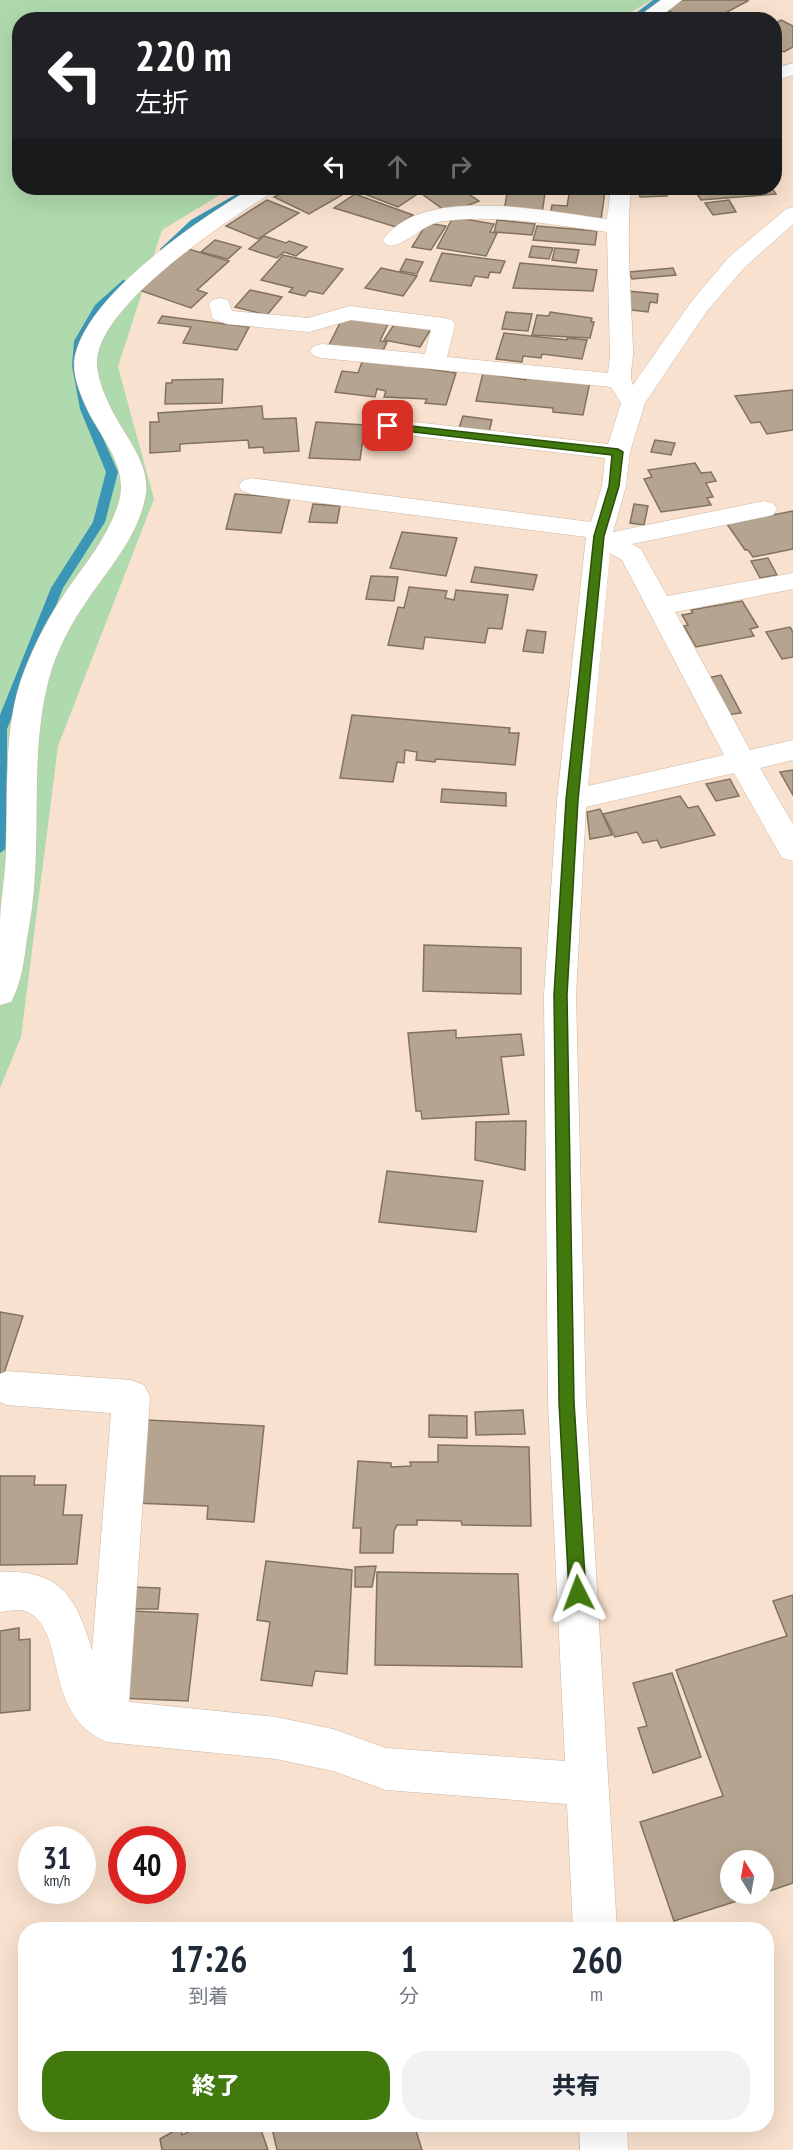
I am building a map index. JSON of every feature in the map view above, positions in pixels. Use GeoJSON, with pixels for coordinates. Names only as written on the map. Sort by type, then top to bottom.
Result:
{"type":"FeatureCollection","features":[{"type":"Feature","properties":{"kind":"street"},"geometry":{"type":"LineString","coordinates":[[655,12],[673,0]]}},
{"type":"Feature","properties":{"kind":"street"},"geometry":{"type":"LineString","coordinates":[[0,993],[18,901],[24,721],[37,674],[74,598],[95,573],[108,550],[133,496],[135,482],[96,402],[85,357],[91,341],[104,321],[130,289],[194,235],[255,195]]}},
{"type":"Feature","properties":{"kind":"street"},"geometry":{"type":"LineString","coordinates":[[595,1922],[567,1402],[560,995],[572,800],[602,536],[614,486],[626,392],[622,356],[617,227],[620,195]]}},
{"type":"Feature","properties":{"kind":"street"},"geometry":{"type":"LineString","coordinates":[[394,240],[424,219],[453,213],[508,215],[617,227]]}},
{"type":"Feature","properties":{"kind":"street"},"geometry":{"type":"LineString","coordinates":[[626,392],[737,262],[793,213]]}},
{"type":"Feature","properties":{"kind":"street"},"geometry":{"type":"LineString","coordinates":[[220,305],[220,314],[227,317],[309,325],[350,313],[444,325],[434,363]]}},
{"type":"Feature","properties":{"kind":"street"},"geometry":{"type":"LineString","coordinates":[[322,351],[434,363],[626,392]]}},
{"type":"Feature","properties":{"kind":"street"},"geometry":{"type":"LineString","coordinates":[[388,426],[618,452]]}},
{"type":"Feature","properties":{"kind":"street"},"geometry":{"type":"LineString","coordinates":[[251,486],[602,536],[764,509]]}},
{"type":"Feature","properties":{"kind":"street"},"geometry":{"type":"LineString","coordinates":[[602,536],[632,555],[741,760],[793,850]]}},
{"type":"Feature","properties":{"kind":"street"},"geometry":{"type":"LineString","coordinates":[[659,606],[793,581]]}},
{"type":"Feature","properties":{"kind":"street"},"geometry":{"type":"LineString","coordinates":[[572,800],[793,750]]}},
{"type":"Feature","properties":{"kind":"street"},"geometry":{"type":"LineString","coordinates":[[8,1388],[131,1397],[107,1721]]}},
{"type":"Feature","properties":{"kind":"street"},"geometry":{"type":"LineString","coordinates":[[0,1592],[18,1588],[44,1597],[60,1614],[88,1704],[107,1721],[276,1738],[333,1750],[386,1769],[589,1784]]}},
{"type":"Feature","properties":{"kind":"street"},"geometry":{"type":"LineString","coordinates":[[603,2132],[604,2150]]}},
{"type":"Feature","properties":{"kind":"green space"},"geometry":{"type":"Polygon","coordinates":[[[0,0],[652,0],[631,12],[12,12],[12,195],[220,195],[162,230],[118,367],[154,499],[58,746],[21,1037],[0,1088],[0,0]]]}},
{"type":"Feature","properties":{"kind":"building"},"geometry":{"type":"Polygon","coordinates":[[[682,0],[748,1],[727,12],[671,12],[664,9],[682,0]]]}},
{"type":"Feature","properties":{"kind":"building"},"geometry":{"type":"Polygon","coordinates":[[[782,20],[793,26],[793,47],[782,51],[782,20]]]}},
{"type":"Feature","properties":{"kind":"building"},"geometry":{"type":"Polygon","coordinates":[[[278,195],[342,195],[309,214],[274,197],[278,195]]]}},
{"type":"Feature","properties":{"kind":"building"},"geometry":{"type":"Polygon","coordinates":[[[354,195],[358,195],[413,215],[396,227],[334,208],[354,195]]]}},
{"type":"Feature","properties":{"kind":"building"},"geometry":{"type":"Polygon","coordinates":[[[367,195],[416,195],[398,207],[367,195]]]}},
{"type":"Feature","properties":{"kind":"building"},"geometry":{"type":"Polygon","coordinates":[[[423,195],[470,195],[479,201],[456,210],[444,210],[423,195]]]}},
{"type":"Feature","properties":{"kind":"building"},"geometry":{"type":"Polygon","coordinates":[[[507,195],[545,195],[542,213],[504,211],[507,195]]]}},
{"type":"Feature","properties":{"kind":"building"},"geometry":{"type":"Polygon","coordinates":[[[569,195],[604,195],[601,220],[550,215],[552,205],[567,206],[569,195]]]}},
{"type":"Feature","properties":{"kind":"building"},"geometry":{"type":"Polygon","coordinates":[[[640,195],[667,196],[640,197],[640,195]]]}},
{"type":"Feature","properties":{"kind":"building"},"geometry":{"type":"Polygon","coordinates":[[[698,195],[764,195],[701,200],[698,195]]]}},
{"type":"Feature","properties":{"kind":"building"},"geometry":{"type":"Polygon","coordinates":[[[267,200],[299,213],[258,239],[226,226],[267,200]]]}},
{"type":"Feature","properties":{"kind":"building"},"geometry":{"type":"Polygon","coordinates":[[[729,200],[736,212],[713,215],[705,203],[729,200]]]}},
{"type":"Feature","properties":{"kind":"building"},"geometry":{"type":"Polygon","coordinates":[[[453,217],[494,224],[490,232],[497,233],[486,256],[437,248],[453,217]]]}},
{"type":"Feature","properties":{"kind":"building"},"geometry":{"type":"Polygon","coordinates":[[[497,220],[535,224],[532,235],[494,232],[497,220]]]}},
{"type":"Feature","properties":{"kind":"building"},"geometry":{"type":"Polygon","coordinates":[[[427,223],[446,226],[431,250],[412,247],[427,223]]]}},
{"type":"Feature","properties":{"kind":"building"},"geometry":{"type":"Polygon","coordinates":[[[537,226],[597,231],[595,245],[533,240],[537,226]]]}},
{"type":"Feature","properties":{"kind":"building"},"geometry":{"type":"Polygon","coordinates":[[[264,236],[307,247],[296,256],[284,252],[277,258],[249,249],[264,236]]]}},
{"type":"Feature","properties":{"kind":"building"},"geometry":{"type":"Polygon","coordinates":[[[215,240],[241,247],[228,259],[201,252],[215,240]]]}},
{"type":"Feature","properties":{"kind":"building"},"geometry":{"type":"Polygon","coordinates":[[[532,246],[553,248],[549,259],[529,257],[532,246]]]}},
{"type":"Feature","properties":{"kind":"building"},"geometry":{"type":"Polygon","coordinates":[[[185,248],[229,261],[197,290],[207,293],[191,308],[139,290],[185,248]]]}},
{"type":"Feature","properties":{"kind":"building"},"geometry":{"type":"Polygon","coordinates":[[[555,248],[579,250],[576,263],[552,260],[555,248]]]}},
{"type":"Feature","properties":{"kind":"building"},"geometry":{"type":"Polygon","coordinates":[[[442,253],[505,261],[500,273],[490,272],[488,278],[475,276],[471,286],[430,281],[442,253]]]}},
{"type":"Feature","properties":{"kind":"building"},"geometry":{"type":"Polygon","coordinates":[[[283,255],[343,269],[323,294],[309,291],[305,296],[289,292],[293,288],[261,280],[283,255]]]}},
{"type":"Feature","properties":{"kind":"building"},"geometry":{"type":"Polygon","coordinates":[[[406,259],[423,262],[417,274],[400,271],[406,259]]]}},
{"type":"Feature","properties":{"kind":"building"},"geometry":{"type":"Polygon","coordinates":[[[520,263],[597,270],[593,291],[513,288],[520,263]]]}},
{"type":"Feature","properties":{"kind":"building"},"geometry":{"type":"Polygon","coordinates":[[[381,268],[417,276],[403,296],[365,288],[381,268]]]}},
{"type":"Feature","properties":{"kind":"building"},"geometry":{"type":"Polygon","coordinates":[[[673,268],[676,275],[632,279],[629,272],[673,268]]]}},
{"type":"Feature","properties":{"kind":"building"},"geometry":{"type":"Polygon","coordinates":[[[250,290],[282,297],[267,315],[235,307],[250,290]]]}},
{"type":"Feature","properties":{"kind":"building"},"geometry":{"type":"Polygon","coordinates":[[[628,291],[658,294],[657,303],[650,302],[648,312],[624,309],[628,291]]]}},
{"type":"Feature","properties":{"kind":"building"},"geometry":{"type":"Polygon","coordinates":[[[506,312],[532,314],[528,331],[502,329],[506,312]]]}},
{"type":"Feature","properties":{"kind":"building"},"geometry":{"type":"Polygon","coordinates":[[[550,312],[592,318],[591,322],[594,322],[590,338],[532,335],[537,315],[549,316],[550,312]]]}},
{"type":"Feature","properties":{"kind":"building"},"geometry":{"type":"Polygon","coordinates":[[[162,316],[249,327],[237,350],[183,343],[191,327],[158,323],[162,316]]]}},
{"type":"Feature","properties":{"kind":"building"},"geometry":{"type":"Polygon","coordinates":[[[342,319],[389,322],[380,341],[387,342],[382,353],[329,345],[342,319]]]}},
{"type":"Feature","properties":{"kind":"building"},"geometry":{"type":"Polygon","coordinates":[[[395,323],[431,329],[420,347],[384,340],[395,323]]]}},
{"type":"Feature","properties":{"kind":"building"},"geometry":{"type":"Polygon","coordinates":[[[504,333],[587,340],[582,359],[542,354],[541,358],[523,356],[522,362],[496,359],[504,333]]]}},
{"type":"Feature","properties":{"kind":"building"},"geometry":{"type":"Polygon","coordinates":[[[363,359],[456,373],[446,405],[425,403],[427,399],[384,397],[386,391],[377,389],[375,397],[335,392],[342,371],[358,373],[363,359]]]}},
{"type":"Feature","properties":{"kind":"building"},"geometry":{"type":"Polygon","coordinates":[[[483,373],[526,380],[527,375],[590,382],[583,415],[553,412],[553,408],[476,401],[483,373]]]}},
{"type":"Feature","properties":{"kind":"building"},"geometry":{"type":"Polygon","coordinates":[[[223,379],[222,403],[165,404],[166,383],[172,383],[172,380],[223,379]]]}},
{"type":"Feature","properties":{"kind":"building"},"geometry":{"type":"Polygon","coordinates":[[[793,390],[793,430],[767,434],[760,422],[751,423],[735,396],[793,390]]]}},
{"type":"Feature","properties":{"kind":"building"},"geometry":{"type":"Polygon","coordinates":[[[262,406],[263,419],[296,418],[299,451],[264,453],[263,447],[249,448],[248,440],[180,444],[180,451],[150,453],[150,422],[159,422],[158,413],[262,406]]]}},
{"type":"Feature","properties":{"kind":"building"},"geometry":{"type":"Polygon","coordinates":[[[463,416],[492,420],[489,432],[459,428],[463,416]]]}},
{"type":"Feature","properties":{"kind":"building"},"geometry":{"type":"Polygon","coordinates":[[[316,422],[365,425],[360,460],[309,458],[316,422]]]}},
{"type":"Feature","properties":{"kind":"building"},"geometry":{"type":"Polygon","coordinates":[[[655,440],[675,443],[671,455],[651,452],[655,440]]]}},
{"type":"Feature","properties":{"kind":"building"},"geometry":{"type":"Polygon","coordinates":[[[695,463],[701,473],[711,472],[716,481],[706,483],[713,497],[707,498],[711,505],[661,512],[644,479],[652,477],[648,470],[695,463]]]}},
{"type":"Feature","properties":{"kind":"building"},"geometry":{"type":"Polygon","coordinates":[[[235,494],[290,498],[281,533],[226,529],[235,494]]]}},
{"type":"Feature","properties":{"kind":"building"},"geometry":{"type":"Polygon","coordinates":[[[313,504],[340,506],[337,523],[309,522],[313,504]]]}},
{"type":"Feature","properties":{"kind":"building"},"geometry":{"type":"Polygon","coordinates":[[[634,504],[648,506],[644,525],[630,523],[634,504]]]}},
{"type":"Feature","properties":{"kind":"building"},"geometry":{"type":"Polygon","coordinates":[[[793,511],[793,549],[753,557],[748,550],[745,550],[727,524],[793,511]]]}},
{"type":"Feature","properties":{"kind":"building"},"geometry":{"type":"Polygon","coordinates":[[[402,532],[457,538],[446,576],[390,568],[402,532]]]}},
{"type":"Feature","properties":{"kind":"building"},"geometry":{"type":"Polygon","coordinates":[[[768,558],[777,575],[760,578],[751,561],[768,558]]]}},
{"type":"Feature","properties":{"kind":"building"},"geometry":{"type":"Polygon","coordinates":[[[475,567],[537,575],[533,590],[471,582],[475,567]]]}},
{"type":"Feature","properties":{"kind":"building"},"geometry":{"type":"Polygon","coordinates":[[[371,576],[398,577],[394,601],[366,599],[371,576]]]}},
{"type":"Feature","properties":{"kind":"building"},"geometry":{"type":"Polygon","coordinates":[[[409,587],[447,591],[445,598],[454,600],[456,590],[508,595],[502,629],[488,628],[485,643],[425,637],[423,649],[388,645],[398,607],[404,608],[409,587]]]}},
{"type":"Feature","properties":{"kind":"building"},"geometry":{"type":"Polygon","coordinates":[[[742,601],[758,627],[750,629],[754,636],[696,647],[684,626],[688,625],[682,615],[693,613],[691,610],[742,601]]]}},
{"type":"Feature","properties":{"kind":"building"},"geometry":{"type":"Polygon","coordinates":[[[790,627],[793,632],[793,657],[782,659],[766,632],[790,627]]]}},
{"type":"Feature","properties":{"kind":"building"},"geometry":{"type":"Polygon","coordinates":[[[527,630],[546,632],[543,653],[523,651],[527,630]]]}},
{"type":"Feature","properties":{"kind":"building"},"geometry":{"type":"Polygon","coordinates":[[[721,675],[741,713],[726,715],[707,678],[721,675]]]}},
{"type":"Feature","properties":{"kind":"building"},"geometry":{"type":"Polygon","coordinates":[[[352,715],[510,728],[509,733],[519,733],[515,765],[436,759],[435,762],[416,760],[417,752],[405,750],[404,763],[397,762],[393,782],[340,778],[352,715]]]}},
{"type":"Feature","properties":{"kind":"building"},"geometry":{"type":"Polygon","coordinates":[[[793,770],[793,795],[780,772],[793,770]]]}},
{"type":"Feature","properties":{"kind":"building"},"geometry":{"type":"Polygon","coordinates":[[[730,779],[739,796],[716,801],[706,784],[730,779]]]}},
{"type":"Feature","properties":{"kind":"building"},"geometry":{"type":"Polygon","coordinates":[[[442,789],[506,793],[506,806],[441,802],[442,789]]]}},
{"type":"Feature","properties":{"kind":"building"},"geometry":{"type":"Polygon","coordinates":[[[680,796],[688,808],[698,806],[715,835],[661,848],[657,840],[643,843],[637,832],[615,837],[603,814],[680,796]]]}},
{"type":"Feature","properties":{"kind":"building"},"geometry":{"type":"Polygon","coordinates":[[[600,809],[612,835],[590,839],[587,812],[600,809]]]}},
{"type":"Feature","properties":{"kind":"building"},"geometry":{"type":"Polygon","coordinates":[[[424,945],[521,948],[521,994],[423,991],[424,945]]]}},
{"type":"Feature","properties":{"kind":"building"},"geometry":{"type":"Polygon","coordinates":[[[456,1030],[456,1038],[521,1034],[524,1055],[501,1057],[509,1114],[422,1119],[421,1111],[416,1111],[408,1033],[456,1030]]]}},
{"type":"Feature","properties":{"kind":"building"},"geometry":{"type":"Polygon","coordinates":[[[526,1121],[525,1170],[475,1160],[476,1122],[526,1121]]]}},
{"type":"Feature","properties":{"kind":"building"},"geometry":{"type":"Polygon","coordinates":[[[387,1171],[483,1181],[476,1232],[379,1222],[387,1171]]]}},
{"type":"Feature","properties":{"kind":"building"},"geometry":{"type":"Polygon","coordinates":[[[0,1312],[23,1316],[2,1379],[0,1378],[0,1312]]]}},
{"type":"Feature","properties":{"kind":"building"},"geometry":{"type":"Polygon","coordinates":[[[523,1410],[525,1434],[476,1435],[475,1412],[523,1410]]]}},
{"type":"Feature","properties":{"kind":"building"},"geometry":{"type":"Polygon","coordinates":[[[429,1415],[467,1416],[467,1438],[429,1437],[429,1415]]]}},
{"type":"Feature","properties":{"kind":"building"},"geometry":{"type":"Polygon","coordinates":[[[147,1420],[264,1426],[254,1522],[207,1519],[208,1506],[135,1503],[147,1420]]]}},
{"type":"Feature","properties":{"kind":"building"},"geometry":{"type":"Polygon","coordinates":[[[438,1445],[529,1447],[531,1526],[462,1525],[461,1521],[417,1520],[417,1525],[397,1525],[394,1531],[393,1553],[360,1553],[361,1528],[353,1528],[358,1461],[391,1463],[391,1467],[411,1466],[410,1462],[438,1462],[438,1445]]]}},
{"type":"Feature","properties":{"kind":"building"},"geometry":{"type":"Polygon","coordinates":[[[0,1476],[35,1476],[34,1485],[66,1485],[63,1515],[82,1515],[77,1564],[0,1565],[0,1476]]]}},
{"type":"Feature","properties":{"kind":"building"},"geometry":{"type":"Polygon","coordinates":[[[266,1561],[352,1570],[347,1674],[315,1671],[312,1686],[261,1680],[270,1622],[257,1620],[266,1561]]]}},
{"type":"Feature","properties":{"kind":"building"},"geometry":{"type":"Polygon","coordinates":[[[376,1566],[372,1587],[355,1587],[355,1567],[376,1566]]]}},
{"type":"Feature","properties":{"kind":"building"},"geometry":{"type":"Polygon","coordinates":[[[377,1572],[518,1574],[522,1667],[375,1665],[377,1572]]]}},
{"type":"Feature","properties":{"kind":"building"},"geometry":{"type":"Polygon","coordinates":[[[132,1587],[160,1588],[158,1609],[130,1609],[132,1587]]]}},
{"type":"Feature","properties":{"kind":"building"},"geometry":{"type":"Polygon","coordinates":[[[793,1595],[793,1883],[774,1890],[774,1850],[720,1850],[720,1904],[727,1904],[674,1921],[640,1822],[723,1796],[676,1670],[787,1636],[773,1601],[793,1595]]]}},
{"type":"Feature","properties":{"kind":"building"},"geometry":{"type":"Polygon","coordinates":[[[131,1611],[198,1614],[188,1701],[118,1698],[131,1611]]]}},
{"type":"Feature","properties":{"kind":"building"},"geometry":{"type":"Polygon","coordinates":[[[19,1628],[19,1640],[30,1639],[30,1710],[0,1713],[0,1631],[19,1628]]]}},
{"type":"Feature","properties":{"kind":"building"},"geometry":{"type":"Polygon","coordinates":[[[672,1673],[701,1757],[653,1773],[638,1728],[647,1726],[633,1683],[672,1673]]]}},
{"type":"Feature","properties":{"kind":"building"},"geometry":{"type":"Polygon","coordinates":[[[172,2132],[182,2132],[182,2135],[189,2132],[262,2132],[268,2150],[162,2150],[160,2139],[172,2132]]]}},
{"type":"Feature","properties":{"kind":"building"},"geometry":{"type":"Polygon","coordinates":[[[273,2132],[416,2132],[422,2150],[277,2150],[273,2132]]]}},
{"type":"Feature","properties":{"kind":"waterway"},"geometry":{"type":"LineString","coordinates":[[642,12],[658,0]]}},
{"type":"Feature","properties":{"kind":"waterway"},"geometry":{"type":"LineString","coordinates":[[163,251],[194,222],[241,195]]}},
{"type":"Feature","properties":{"kind":"waterway"},"geometry":{"type":"LineString","coordinates":[[0,848],[1,729],[57,588],[99,522],[112,472],[85,409],[77,366],[79,341],[99,307],[127,282]]}},
{"type":"Feature","properties":{"kind":"route"},"geometry":{"type":"LineString","coordinates":[[388,426],[618,452],[614,486],[599,536],[572,800],[560,995],[567,1402],[578,1593]]}}]}
